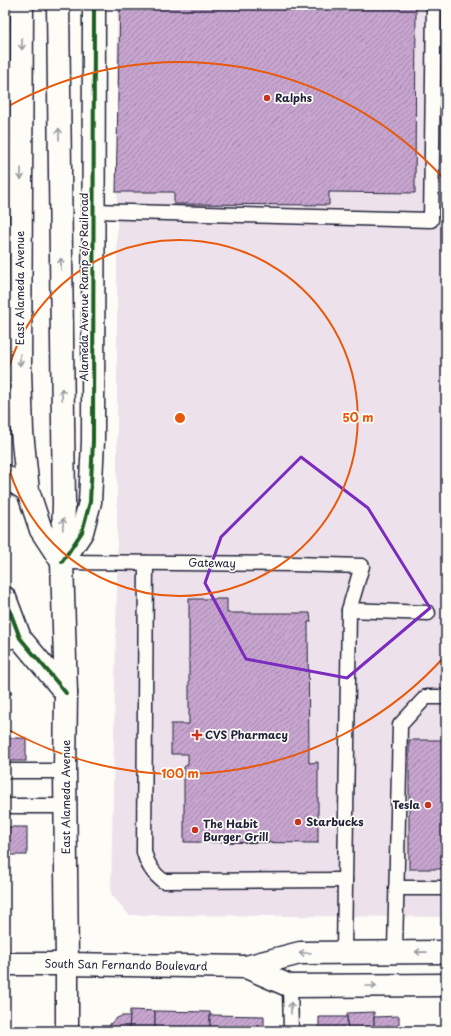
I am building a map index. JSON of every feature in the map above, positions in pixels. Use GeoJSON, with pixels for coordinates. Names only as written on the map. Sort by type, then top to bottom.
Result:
{"type":"FeatureCollection","features":[{"type":"Feature","properties":{"kind":"main road","name":"East Alameda Avenue"},"geometry":{"type":"LineString","coordinates":[[22,5],[20,371],[22,432],[28,491],[41,530],[62,562]]}},
{"type":"Feature","properties":{"kind":"main road","name":"East Alameda Avenue"},"geometry":{"type":"LineString","coordinates":[[58,5],[64,504],[62,562],[66,693],[65,806],[67,1031]]}},
{"type":"Feature","properties":{"kind":"main road","name":"Alameda Avenue Ramp e/o Railroad"},"geometry":{"type":"LineString","coordinates":[[62,562],[82,532],[90,502],[93,441],[94,5]]}},
{"type":"Feature","properties":{"kind":"main road"},"geometry":{"type":"LineString","coordinates":[[5,476],[28,491]]}},
{"type":"Feature","properties":{"kind":"main road"},"geometry":{"type":"LineString","coordinates":[[5,598],[13,641],[66,693]]}},
{"type":"Feature","properties":{"kind":"main road","name":"South San Fernando Boulevard"},"geometry":{"type":"LineString","coordinates":[[5,964],[246,967],[300,953],[395,951],[446,952]]}},
{"type":"Feature","properties":{"kind":"main road","name":"South San Fernando Boulevard"},"geometry":{"type":"LineString","coordinates":[[246,967],[290,986],[446,986]]}},
{"type":"Feature","properties":{"kind":"lane"},"geometry":{"type":"LineString","coordinates":[[93,211],[431,220],[434,5]]}},
{"type":"Feature","properties":{"kind":"lane","name":"Gateway"},"geometry":{"type":"LineString","coordinates":[[62,562],[362,566],[349,610]]}},
{"type":"Feature","properties":{"kind":"lane"},"geometry":{"type":"LineString","coordinates":[[146,563],[144,852],[150,868],[163,881],[345,880]]}},
{"type":"Feature","properties":{"kind":"lane"},"geometry":{"type":"LineString","coordinates":[[344,952],[349,610],[428,612]]}},
{"type":"Feature","properties":{"kind":"lane"},"geometry":{"type":"LineString","coordinates":[[395,951],[400,725],[426,697],[446,698]]}},
{"type":"Feature","properties":{"kind":"lane"},"geometry":{"type":"LineString","coordinates":[[5,772],[65,771]]}},
{"type":"Feature","properties":{"kind":"lane"},"geometry":{"type":"LineString","coordinates":[[5,806],[65,806]]}},
{"type":"Feature","properties":{"kind":"lane"},"geometry":{"type":"LineString","coordinates":[[396,888],[446,888]]}},
{"type":"Feature","properties":{"kind":"lane"},"geometry":{"type":"LineString","coordinates":[[290,986],[291,1031]]}},
{"type":"Feature","properties":{"kind":"highlighted area"},"geometry":{"type":"Polygon","coordinates":[[[301,457],[368,508],[430,608],[347,678],[246,659],[205,583],[221,537],[301,457]]]}},
{"type":"Feature","properties":{"kind":"shaded area"},"geometry":{"type":"Polygon","coordinates":[[[117,5],[446,5],[446,917],[129,915],[111,894],[117,580],[117,5]]]}},
{"type":"Feature","properties":{"kind":"building","name":"Ralphs"},"geometry":{"type":"Polygon","coordinates":[[[120,5],[416,5],[415,193],[329,192],[329,205],[174,204],[174,192],[116,192],[120,5]]]}},
{"type":"Feature","properties":{"kind":"building"},"geometry":{"type":"Polygon","coordinates":[[[189,599],[227,599],[227,613],[310,613],[311,622],[308,622],[309,763],[318,762],[318,843],[184,842],[184,767],[188,764],[188,754],[171,754],[171,724],[189,724],[189,599]]]}},
{"type":"Feature","properties":{"kind":"building"},"geometry":{"type":"Polygon","coordinates":[[[5,674],[12,694],[5,694],[5,674]]]}},
{"type":"Feature","properties":{"kind":"building"},"geometry":{"type":"Polygon","coordinates":[[[5,738],[26,738],[26,761],[5,761],[5,738]]]}},
{"type":"Feature","properties":{"kind":"building","name":"Tesla"},"geometry":{"type":"Polygon","coordinates":[[[409,740],[446,740],[446,869],[409,869],[409,740]]]}},
{"type":"Feature","properties":{"kind":"building"},"geometry":{"type":"Polygon","coordinates":[[[5,827],[27,827],[27,855],[5,855],[5,827]]]}},
{"type":"Feature","properties":{"kind":"building"},"geometry":{"type":"Polygon","coordinates":[[[130,1010],[155,1011],[155,1031],[129,1031],[130,1010]]]}},
{"type":"Feature","properties":{"kind":"building"},"geometry":{"type":"Polygon","coordinates":[[[155,1011],[210,1012],[210,1031],[155,1031],[155,1011]]]}},
{"type":"Feature","properties":{"kind":"building"},"geometry":{"type":"Polygon","coordinates":[[[374,1012],[374,1031],[347,1031],[347,1013],[374,1012]]]}},
{"type":"Feature","properties":{"kind":"building"},"geometry":{"type":"Polygon","coordinates":[[[210,1015],[264,1016],[264,1031],[210,1031],[210,1015]]]}},
{"type":"Feature","properties":{"kind":"building"},"geometry":{"type":"Polygon","coordinates":[[[122,1016],[130,1016],[129,1031],[110,1031],[110,1024],[122,1016]]]}},
{"type":"Feature","properties":{"kind":"building"},"geometry":{"type":"Polygon","coordinates":[[[399,1016],[399,1031],[374,1031],[374,1017],[399,1016]]]}},
{"type":"Feature","properties":{"kind":"building"},"geometry":{"type":"Polygon","coordinates":[[[319,1017],[347,1017],[347,1031],[319,1031],[319,1017]]]}},
{"type":"Feature","properties":{"kind":"cycle path"},"geometry":{"type":"LineString","coordinates":[[62,562],[82,532],[90,502],[93,441],[94,5]]}},
{"type":"Feature","properties":{"kind":"cycle path"},"geometry":{"type":"LineString","coordinates":[[5,598],[20,638],[66,693]]}},
{"type":"Feature","properties":{"kind":"place","name":"Ralphs"},"geometry":{"type":"Point","coordinates":[267,98]}},
{"type":"Feature","properties":{"kind":"place","name":"CVS Pharmacy"},"geometry":{"type":"Point","coordinates":[197,735]}},
{"type":"Feature","properties":{"kind":"place","name":"Tesla"},"geometry":{"type":"Point","coordinates":[428,805]}},
{"type":"Feature","properties":{"kind":"place","name":"Starbucks"},"geometry":{"type":"Point","coordinates":[298,822]}},
{"type":"Feature","properties":{"kind":"place","name":"The Habit Burger Grill"},"geometry":{"type":"Point","coordinates":[195,830]}}]}
